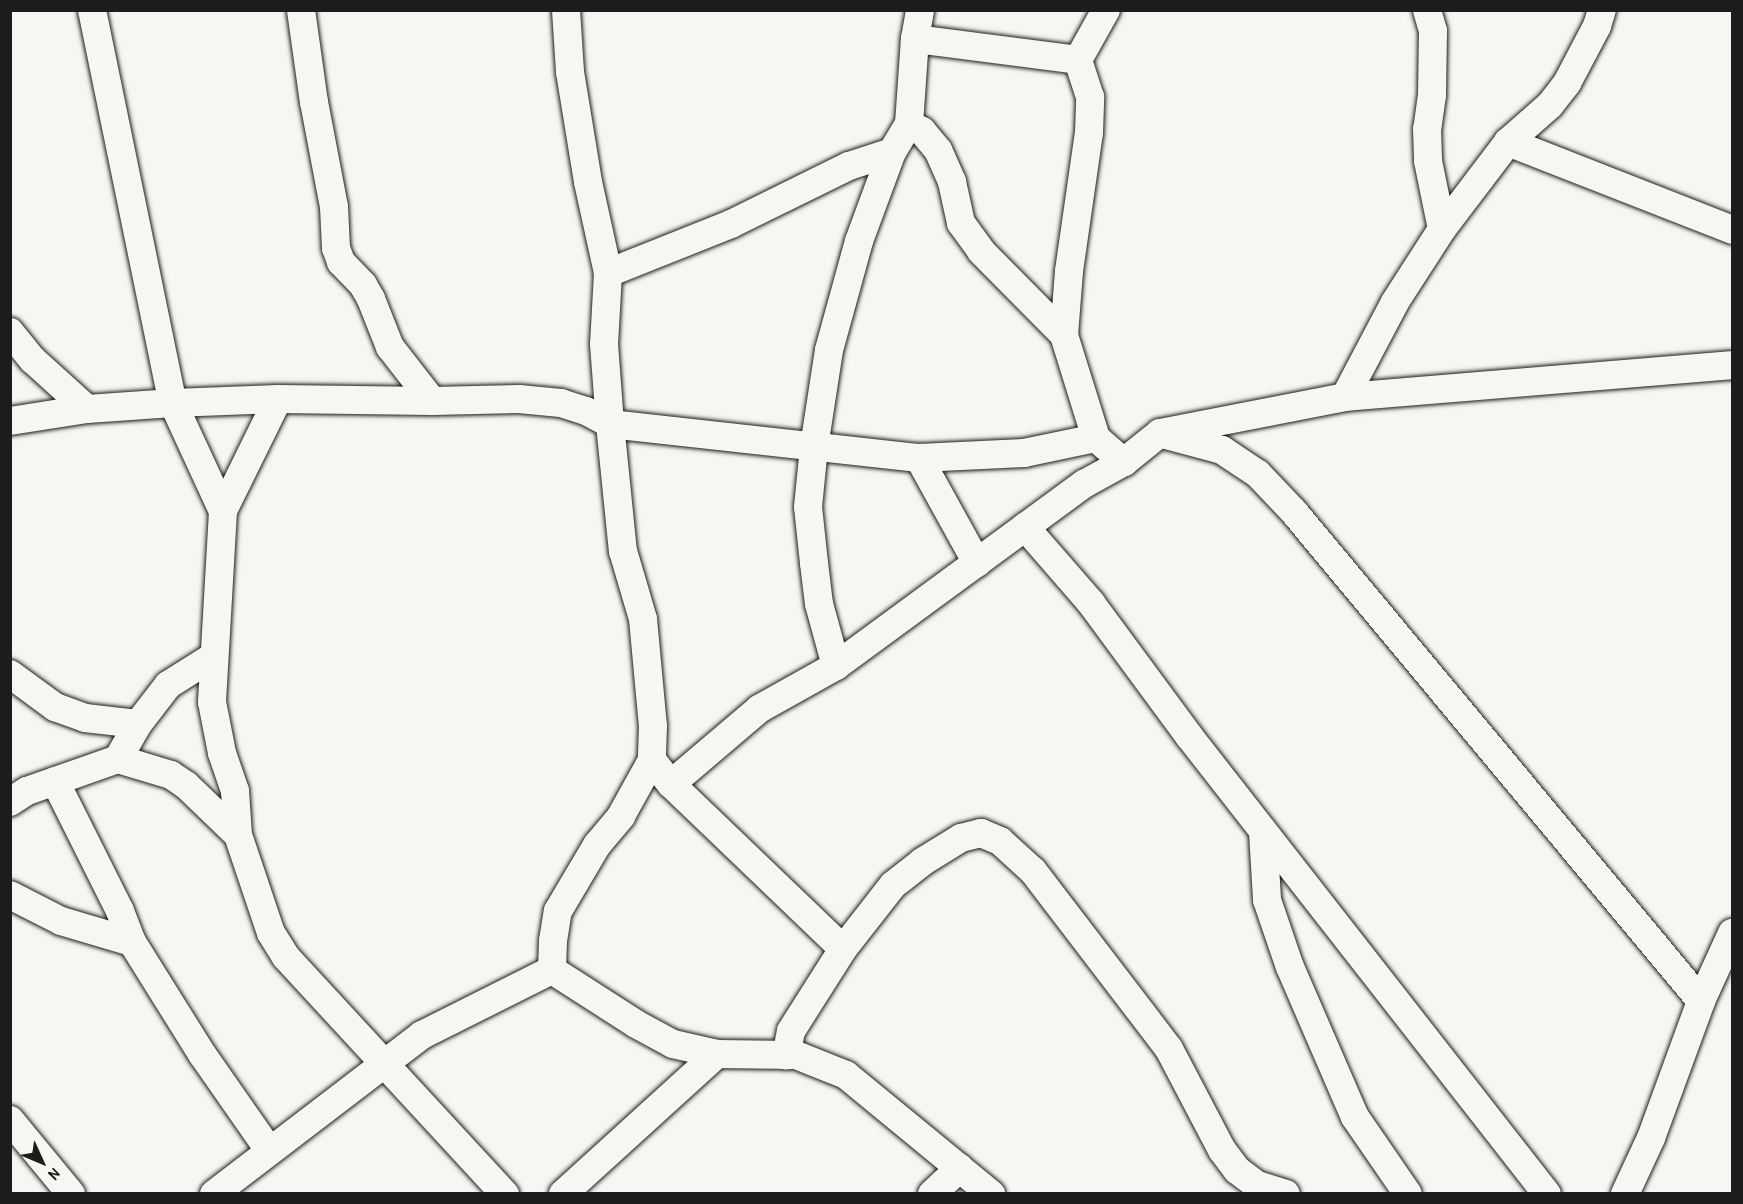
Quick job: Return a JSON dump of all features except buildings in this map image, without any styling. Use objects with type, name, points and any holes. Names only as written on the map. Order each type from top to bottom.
[{"type":"street","points":[[92,10],[173,403],[223,511]]},
{"type":"street","points":[[301,10],[314,102],[334,207],[336,248],[341,262],[363,285],[371,299],[390,347],[432,401]]},
{"type":"street","points":[[552,970],[553,941],[558,911],[597,845],[621,816],[652,760],[652,716],[643,619],[623,551],[610,424],[604,344],[608,273],[588,182],[570,72],[566,10]]},
{"type":"street","points":[[836,666],[819,604],[808,507],[814,447],[829,350],[859,242],[892,152],[909,123],[915,39],[920,10]]},
{"type":"street","points":[[1106,10],[1078,60],[1090,97],[1089,121],[1069,271],[1064,335],[1096,438],[1124,462]]},
{"type":"street","points":[[1427,10],[1433,31],[1432,95],[1427,129],[1428,161],[1434,180],[1442,229]]},
{"type":"street","points":[[1345,397],[1395,302],[1442,229],[1508,142],[1550,105],[1567,83],[1597,26],[1602,10]]},
{"type":"street","points":[[915,39],[1078,60]]},
{"type":"street","points":[[909,123],[922,131],[938,150],[952,182],[961,223],[981,251],[1064,335]]},
{"type":"street","points":[[1508,142],[1732,230]]},
{"type":"street","points":[[608,273],[731,224],[849,166],[892,152]]},
{"type":"street","points":[[10,332],[33,360],[87,409]]},
{"type":"street","points":[[671,784],[759,710],[836,666],[1084,484],[1124,462],[1160,433],[1345,397],[1732,365]]},
{"type":"street","points":[[278,399],[223,511],[212,702],[222,753],[235,791],[238,835],[271,933],[281,949],[505,1194]]},
{"type":"street","points":[[10,421],[87,409],[173,403],[278,399],[543,400],[585,411],[610,424],[919,458],[1024,453],[1096,438]]},
{"type":"street","points":[[1160,433],[1222,450],[1258,474],[1280,497],[1701,1000]]},
{"type":"street","points":[[919,458],[977,563]]},
{"type":"street","points":[[1025,527],[1091,603],[1263,832],[1547,1194]]},
{"type":"street","points":[[118,759],[138,724],[168,686],[214,657]]},
{"type":"street","points":[[10,674],[55,706],[85,718],[138,724]]},
{"type":"street","points":[[10,802],[27,791],[118,759],[171,775],[186,785],[238,835]]},
{"type":"street","points":[[652,760],[671,784],[843,949]]},
{"type":"street","points":[[55,781],[120,911],[132,942],[202,1054],[269,1150]]},
{"type":"street","points":[[1263,832],[1267,900],[1290,967],[1355,1117],[1408,1194]]},
{"type":"street","points":[[786,1056],[791,1031],[843,949],[893,885],[922,862],[961,838],[981,833],[1000,841],[1033,871],[1168,1049],[1222,1150],[1237,1170],[1257,1185],[1286,1194]]},
{"type":"street","points":[[10,895],[62,921],[132,942]]},
{"type":"street","points":[[1625,1194],[1650,1138],[1701,1000],[1732,933]]},
{"type":"street","points":[[552,970],[636,1024],[673,1044],[717,1054],[796,1055],[846,1075],[991,1194]]},
{"type":"street","points":[[214,1194],[422,1035],[552,970]]},
{"type":"street","points":[[563,1194],[717,1054]]},
{"type":"street","points":[[10,1120],[71,1194]]},
{"type":"street","points":[[932,1194],[960,1168]]}]
